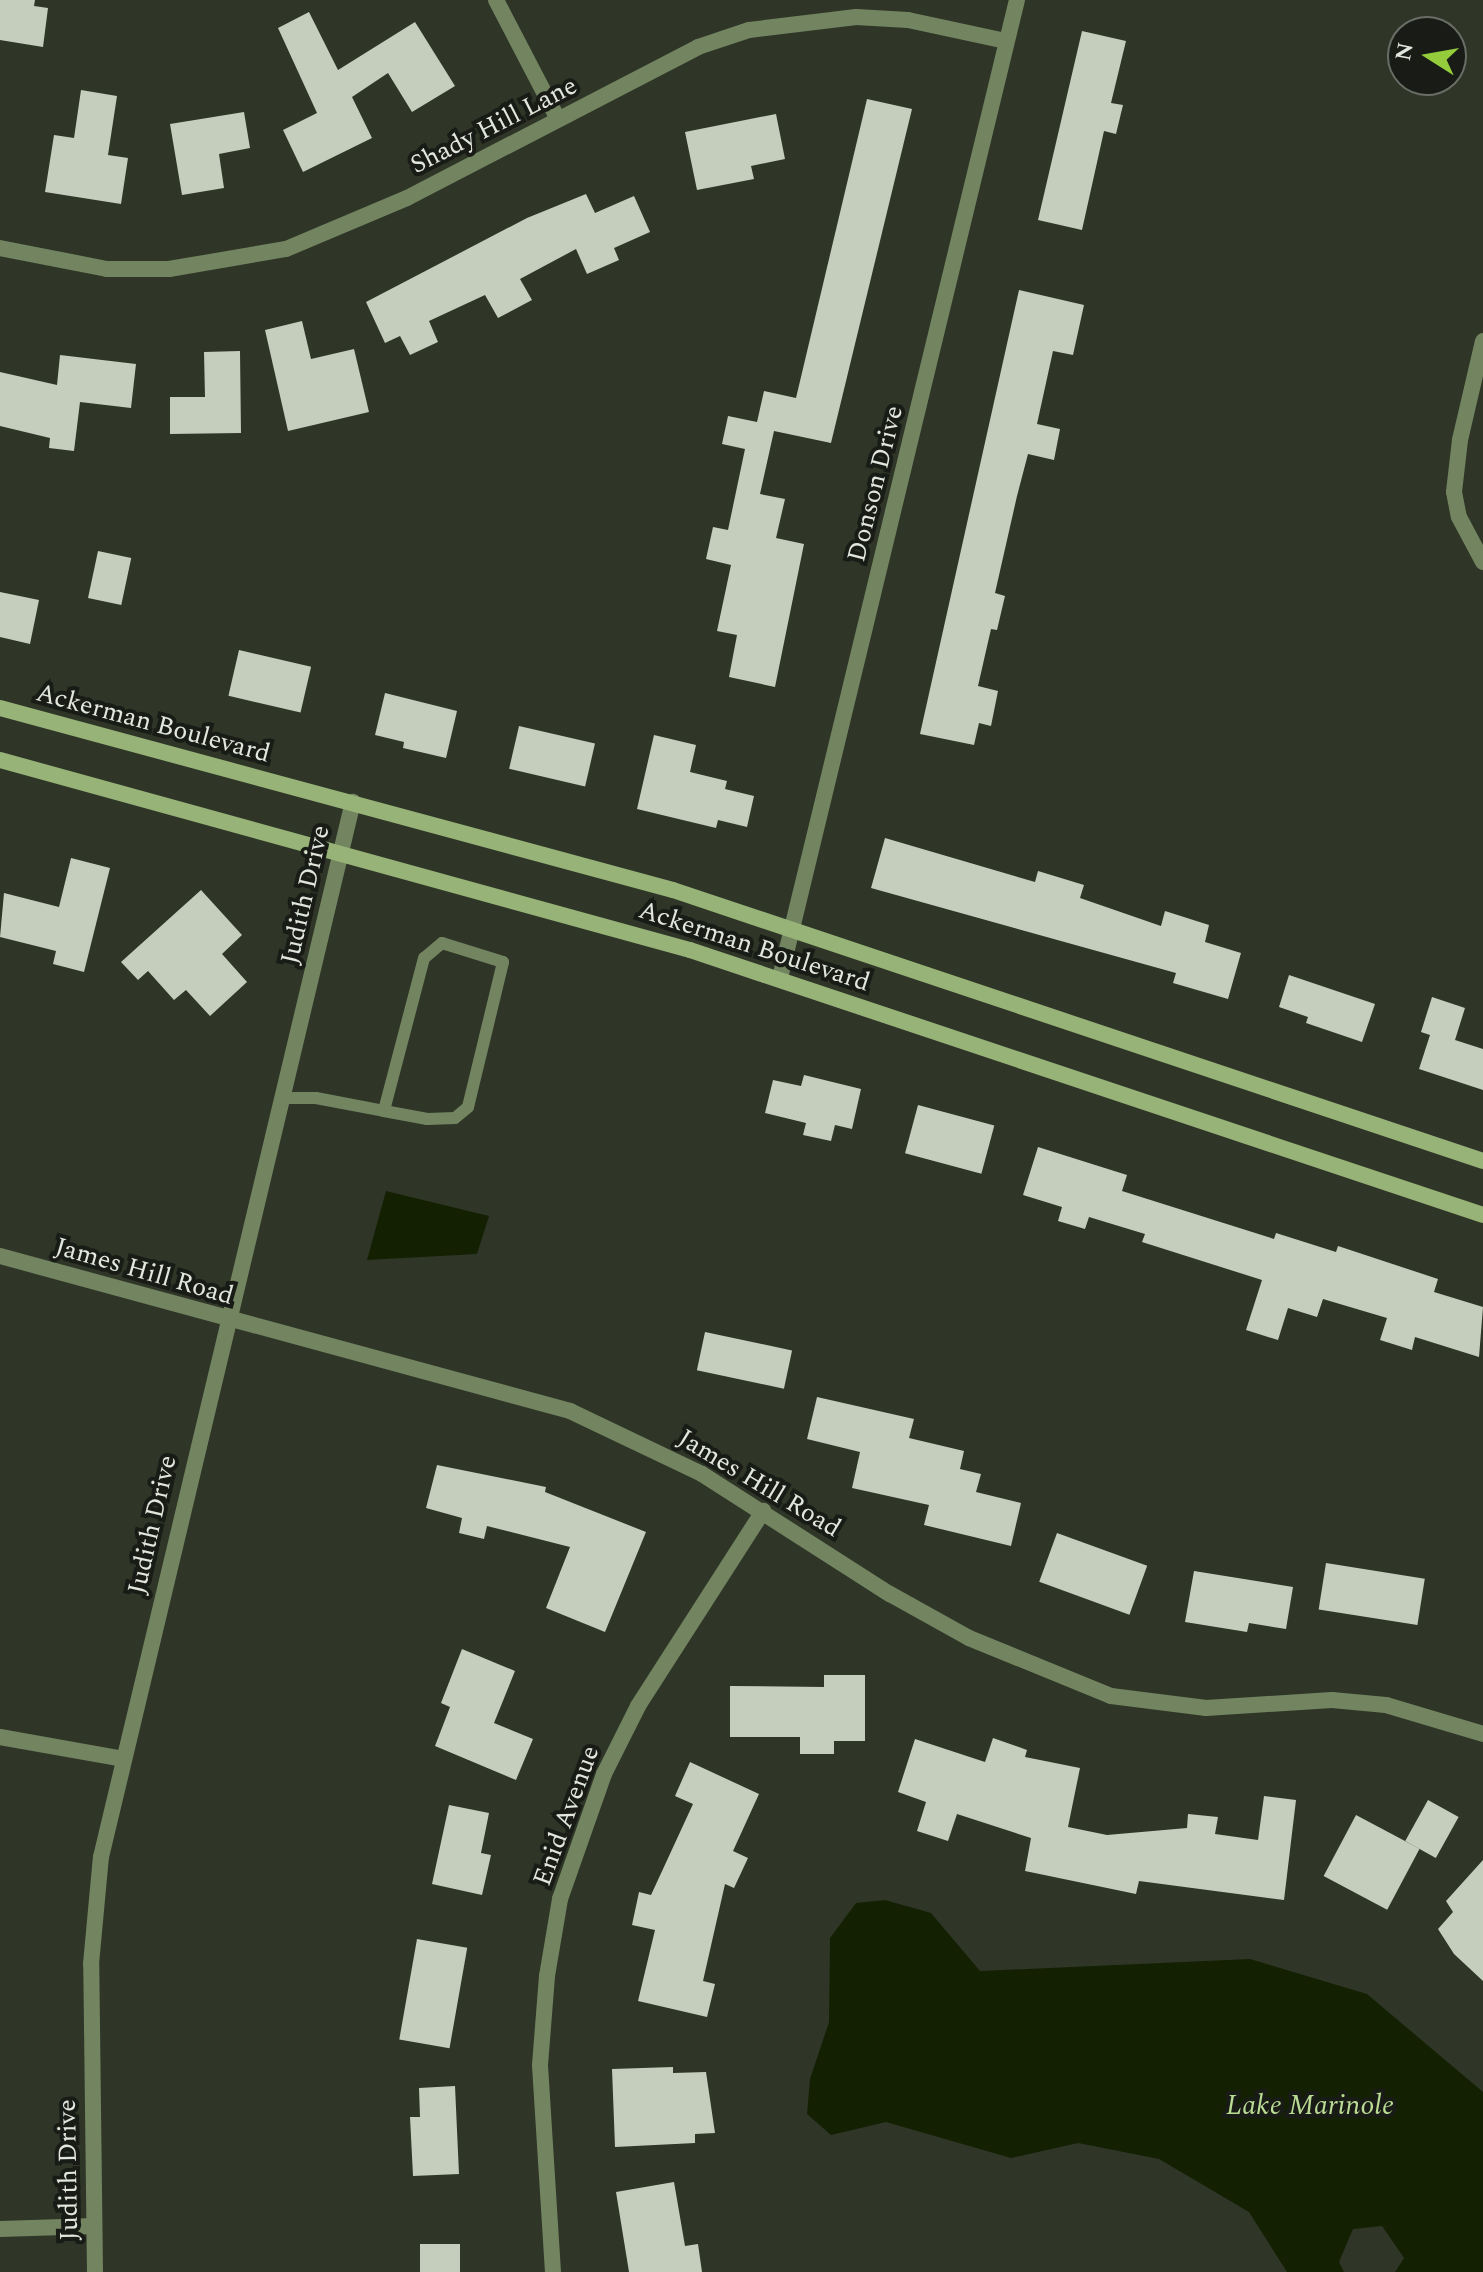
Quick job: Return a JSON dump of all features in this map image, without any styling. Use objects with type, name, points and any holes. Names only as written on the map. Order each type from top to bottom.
[{"type":"street","points":[[496,0],[558,119]]},
{"type":"street","name":"Donson Drive","points":[[780,978],[1017,0]]},
{"type":"street","name":"Shady Hill Lane","points":[[0,248],[107,269],[230,262],[286,249],[356,222],[698,47],[803,20],[908,20],[1006,41]]},
{"type":"street","points":[[1483,341],[1460,440],[1454,492],[1459,517],[1483,562]]},
{"type":"street","name":"Ackerman Boulevard","points":[[0,708],[630,877],[1483,1161]]},
{"type":"street","name":"Ackerman Boulevard","points":[[0,760],[342,850],[780,978],[1483,1215]]},
{"type":"street","name":"Judith Drive","points":[[95,2272],[91,1964],[100,1868],[227,1320],[353,802]]},
{"type":"street","name":"James Hill Road","points":[[0,1256],[570,1411],[630,1435],[763,1511],[890,1594],[969,1638],[1111,1696],[1206,1708],[1332,1700],[1386,1705],[1483,1734]]},
{"type":"street","name":"Enid Avenue","points":[[553,2272],[540,2065],[560,1899],[604,1774],[638,1706],[763,1511]]},
{"type":"street","points":[[0,1737],[123,1759]]},
{"type":"street","points":[[0,2229],[94,2226]]},
{"type":"lane","points":[[282,1098],[316,1098],[384,1111],[455,1118],[468,1107],[503,962],[442,943],[434,946],[424,958],[384,1111]]},
{"type":"water","points":[[386,1191],[489,1216],[477,1254],[367,1260]]},
{"type":"water","name":"Lake Marinole","points":[[885,1900],[931,1913],[980,1971],[1250,1959],[1367,1994],[1483,2092],[1483,2272],[1395,2272],[1404,2258],[1382,2226],[1353,2229],[1339,2262],[1344,2272],[1287,2272],[1249,2212],[1159,2159],[1078,2143],[1011,2158],[886,2122],[831,2135],[807,2114],[810,2079],[829,2022],[830,1938],[856,1903]]},
{"type":"building","points":[[0,0],[35,0],[34,6],[48,8],[43,47],[0,40]]},
{"type":"building","points":[[309,12],[338,70],[415,22],[455,86],[412,112],[388,73],[352,97],[372,138],[303,172],[283,130],[317,113],[278,28]]},
{"type":"building","points":[[1082,31],[1126,41],[1111,103],[1123,105],[1116,134],[1104,131],[1082,230],[1038,220]]},
{"type":"building","points":[[81,90],[117,96],[108,155],[128,158],[121,204],[45,192],[54,135],[74,138]]},
{"type":"building","points":[[867,99],[912,109],[831,443],[774,431],[760,494],[785,499],[776,538],[804,544],[775,687],[729,677],[737,635],[717,631],[731,565],[706,559],[713,527],[728,530],[745,449],[722,444],[728,416],[757,422],[764,391],[796,398]]},
{"type":"building","points":[[244,112],[250,148],[219,154],[224,188],[182,195],[170,124]]},
{"type":"building","points":[[776,114],[785,159],[751,166],[754,179],[697,190],[685,132]]},
{"type":"building","points":[[586,194],[595,213],[634,196],[650,232],[614,248],[619,260],[587,274],[576,249],[520,279],[532,300],[498,318],[485,295],[429,321],[438,342],[410,355],[400,336],[385,343],[366,302],[527,218]]},
{"type":"building","points":[[1019,290],[1084,305],[1073,355],[1053,351],[1037,424],[1060,429],[1054,460],[1028,454],[995,593],[1005,596],[997,630],[991,629],[978,686],[998,691],[991,726],[979,723],[974,745],[920,734]]},
{"type":"building","points":[[302,321],[311,359],[354,349],[369,412],[288,431],[265,330]]},
{"type":"building","points":[[240,351],[241,433],[170,434],[170,397],[205,397],[204,352]]},
{"type":"building","points":[[60,355],[136,364],[131,408],[80,402],[74,451],[49,448],[50,438],[0,426],[0,372],[57,385]]},
{"type":"building","points":[[98,551],[131,558],[121,605],[88,598]]},
{"type":"building","points":[[0,592],[39,600],[30,644],[0,637]]},
{"type":"building","points":[[239,650],[311,667],[301,712],[228,696]]},
{"type":"building","points":[[385,693],[457,711],[446,758],[403,748],[404,742],[375,735]]},
{"type":"building","points":[[519,726],[595,744],[585,786],[509,769]]},
{"type":"building","points":[[654,735],[696,745],[690,772],[727,781],[725,789],[754,796],[747,827],[718,820],[716,828],[637,809]]},
{"type":"building","points":[[885,838],[1035,882],[1038,871],[1084,885],[1080,898],[1161,926],[1165,911],[1209,925],[1205,942],[1241,953],[1228,999],[1173,983],[1176,973],[871,888]]},
{"type":"building","points":[[71,858],[110,868],[84,972],[53,964],[56,951],[0,937],[4,893],[59,907]]},
{"type":"building","points":[[201,890],[242,935],[222,954],[247,982],[210,1016],[186,990],[174,1000],[148,971],[138,980],[121,962]]},
{"type":"building","points":[[1289,975],[1375,1004],[1362,1042],[1306,1023],[1308,1017],[1279,1007]]},
{"type":"building","points":[[1432,997],[1465,1008],[1455,1040],[1483,1049],[1483,1090],[1419,1069],[1430,1035],[1421,1032]]},
{"type":"building","points":[[804,1075],[861,1089],[852,1129],[835,1125],[831,1141],[803,1135],[806,1123],[765,1113],[773,1080],[801,1086]]},
{"type":"building","points":[[918,1105],[994,1125],[981,1174],[905,1153]]},
{"type":"building","points":[[1038,1147],[1127,1175],[1122,1191],[1274,1239],[1276,1233],[1336,1252],[1338,1246],[1438,1279],[1434,1292],[1483,1307],[1479,1357],[1415,1337],[1412,1350],[1380,1340],[1387,1318],[1323,1299],[1317,1317],[1288,1308],[1278,1340],[1246,1330],[1262,1280],[1142,1242],[1145,1234],[1089,1217],[1085,1229],[1058,1221],[1062,1207],[1023,1195]]},
{"type":"building","points":[[705,1332],[792,1351],[784,1389],[697,1370]]},
{"type":"building","points":[[817,1397],[914,1419],[909,1438],[964,1451],[960,1469],[981,1474],[976,1492],[1021,1503],[1011,1546],[924,1525],[929,1505],[852,1488],[860,1452],[807,1439]]},
{"type":"building","points":[[437,1465],[546,1487],[545,1492],[646,1532],[605,1632],[546,1608],[570,1547],[487,1526],[484,1539],[459,1533],[462,1518],[426,1508]]},
{"type":"building","points":[[1057,1533],[1147,1566],[1129,1615],[1039,1582]]},
{"type":"building","points":[[1326,1563],[1425,1579],[1417,1625],[1319,1609]]},
{"type":"building","points":[[1194,1571],[1293,1587],[1286,1629],[1249,1623],[1247,1632],[1185,1622]]},
{"type":"building","points":[[462,1649],[515,1671],[494,1723],[533,1739],[516,1780],[435,1746],[450,1707],[441,1703]]},
{"type":"building","points":[[824,1675],[865,1675],[865,1741],[834,1741],[834,1754],[800,1754],[800,1737],[730,1737],[730,1686],[824,1687]]},
{"type":"building","points":[[993,1738],[1027,1750],[1025,1757],[1080,1768],[1068,1827],[1107,1835],[1187,1828],[1188,1814],[1218,1817],[1215,1834],[1258,1840],[1264,1796],[1296,1800],[1284,1900],[1139,1881],[1136,1894],[1025,1871],[1031,1838],[957,1814],[948,1841],[917,1831],[926,1802],[898,1792],[915,1739],[985,1762]]},
{"type":"building","points":[[690,1762],[759,1794],[733,1851],[748,1858],[734,1888],[725,1884],[703,1981],[715,1984],[707,2017],[638,2001],[655,1930],[632,1925],[639,1892],[651,1895],[693,1804],[675,1796]]},
{"type":"building","points":[[1428,1800],[1459,1817],[1436,1858],[1405,1841]]},
{"type":"building","points":[[449,1805],[489,1813],[481,1853],[491,1855],[482,1895],[432,1884]]},
{"type":"building","points":[[1356,1815],[1420,1849],[1387,1910],[1324,1876]]},
{"type":"building","points":[[1483,1860],[1483,1981],[1454,1954],[1438,1929],[1453,1912],[1446,1901]]},
{"type":"building","points":[[417,1939],[467,1948],[450,2048],[399,2039]]},
{"type":"building","points":[[673,2067],[673,2073],[706,2072],[715,2133],[695,2134],[695,2143],[615,2147],[612,2069]]},
{"type":"building","points":[[455,2086],[459,2174],[413,2176],[410,2117],[420,2117],[419,2088]]},
{"type":"building","points":[[674,2182],[685,2246],[698,2244],[702,2272],[629,2272],[616,2192]]},
{"type":"building","points":[[420,2244],[460,2244],[460,2272],[420,2272]]}]
